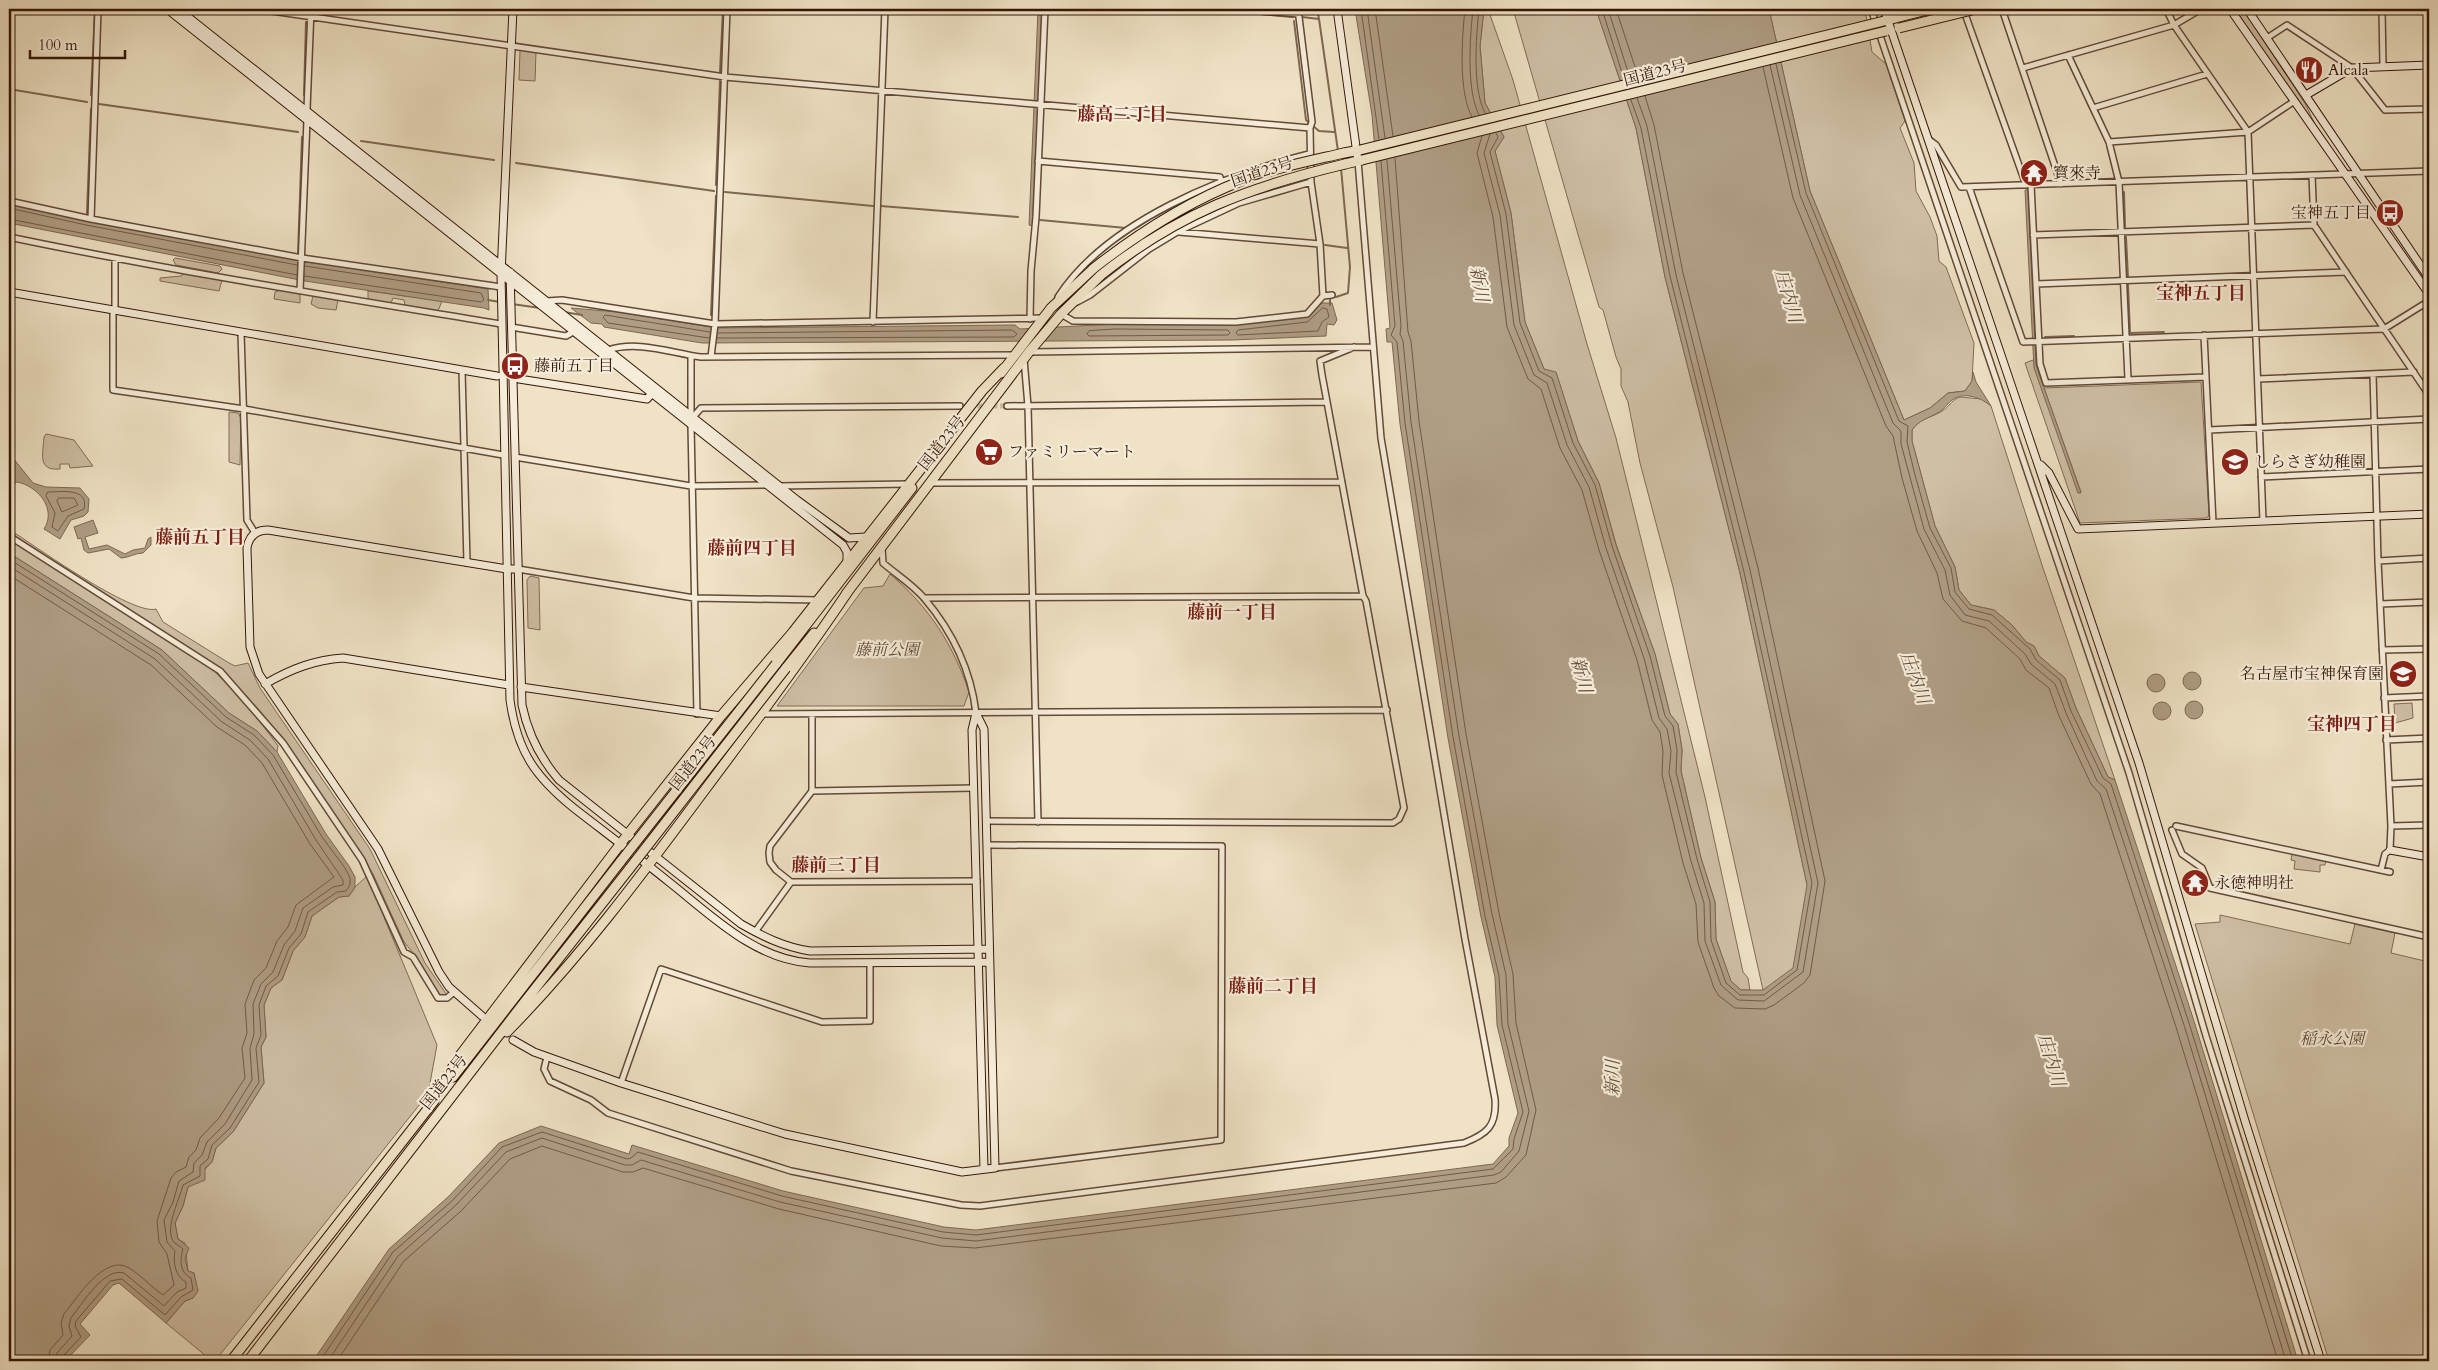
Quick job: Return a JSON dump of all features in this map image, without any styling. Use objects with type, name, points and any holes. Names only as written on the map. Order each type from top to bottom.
[{"type":"highway","name":"国道23号","points":[[232,1361],[776,664],[1043,318],[1052,308],[1152,226],[1216,192],[1269,172],[1931,9]]},
{"type":"highway","name":"国道23号","points":[[248,1361],[481,1058],[849,590],[1027,355],[1097,272],[1158,233],[1206,208],[1284,179],[1976,9]]},
{"type":"highway","points":[[431,1104],[458,1058],[620,844],[721,716],[818,600],[982,391],[1004,368]]},
{"type":"highway","points":[[481,1058],[541,996],[656,856],[803,660],[849,590]]},
{"type":"street","points":[[91,219],[98,9]]},
{"type":"street","points":[[166,9],[501,274],[510,284],[531,298],[573,332],[654,391],[692,415],[849,538],[866,537]]},
{"type":"street","points":[[178,9],[608,350],[691,425],[843,545],[847,552],[847,561]]},
{"type":"street","points":[[258,9],[725,77],[1311,125]]},
{"type":"street","points":[[307,110],[311,9]]},
{"type":"street","points":[[512,9],[501,265],[501,314],[509,685],[512,714],[520,741],[542,780],[550,789],[734,933],[777,956],[793,961],[870,963],[989,962]]},
{"type":"street","points":[[711,358],[715,325],[727,9]]},
{"type":"street","points":[[873,322],[885,9]]},
{"type":"street","points":[[1030,319],[1030,271],[1036,217],[1038,104],[1045,9]]},
{"type":"street","points":[[1235,9],[1298,11],[1311,125],[1309,154],[1320,244],[1323,296]]},
{"type":"street","points":[[547,1057],[544,1069],[550,1081],[591,1100],[608,1113],[792,1171],[961,1206],[980,1206],[1464,1143],[1479,1137],[1490,1127],[1496,1112],[1495,1100],[1465,940],[1381,438],[1372,347],[1360,161],[1337,9]]},
{"type":"street","points":[[1871,9],[2129,772],[2206,1036],[2308,1361]]},
{"type":"street","points":[[1884,9],[1890,19],[1927,138],[2139,763],[2245,1121],[2321,1361]]},
{"type":"street","points":[[1964,9],[2028,185],[2036,284],[2035,342],[2046,383],[2206,377]]},
{"type":"street","points":[[2010,9],[2003,10],[2061,184]]},
{"type":"street","points":[[2166,9],[2174,25],[2248,132],[2264,520]]},
{"type":"street","points":[[2023,68],[2174,25],[2201,9]]},
{"type":"street","points":[[2230,9],[2293,102],[2346,174],[2429,294]]},
{"type":"street","points":[[2247,9],[2429,278]]},
{"type":"street","points":[[2382,9],[2383,66]]},
{"type":"street","points":[[2267,38],[2287,25],[2352,68],[2385,110],[2429,109]]},
{"type":"street","points":[[2068,55],[2109,142],[2119,182],[2128,379]]},
{"type":"street","points":[[2306,95],[2352,68],[2429,65]]},
{"type":"street","points":[[2093,108],[2207,74]]},
{"type":"street","points":[[2109,142],[2248,132],[2293,102]]},
{"type":"street","points":[[300,291],[307,120]]},
{"type":"street","points":[[1927,138],[1936,145],[1961,187],[2429,171]]},
{"type":"street","points":[[1052,308],[1067,284],[1116,239],[1169,205],[1221,181],[1309,154]]},
{"type":"street","points":[[1038,161],[1220,177],[1221,181]]},
{"type":"street","points":[[2312,175],[2314,225],[2429,396]]},
{"type":"street","points":[[1068,306],[1090,295],[1177,232],[1238,203],[1311,182]]},
{"type":"street","points":[[1969,187],[2021,340],[2035,342],[2384,329],[2429,301]]},
{"type":"street","points":[[9,200],[91,219],[302,258],[501,287]]},
{"type":"street","points":[[2033,236],[2314,225]]},
{"type":"street","points":[[1177,232],[1320,244]]},
{"type":"street","points":[[9,237],[115,259],[502,324]]},
{"type":"street","points":[[115,259],[113,390],[244,409],[503,455]]},
{"type":"street","points":[[510,272],[521,687],[525,718],[544,763],[559,780],[741,924],[791,948],[810,951],[989,949]]},
{"type":"street","points":[[2036,284],[2346,272]]},
{"type":"street","points":[[9,292],[497,376]]},
{"type":"street","points":[[1058,317],[1073,321],[1236,322],[1307,314],[1323,296],[1332,295]]},
{"type":"street","points":[[547,301],[562,300],[715,325],[1043,318]]},
{"type":"street","points":[[511,327],[566,336],[573,332]]},
{"type":"street","points":[[241,333],[247,520],[255,533]]},
{"type":"street","points":[[2204,335],[2213,523]]},
{"type":"street","points":[[608,350],[617,347],[651,348],[711,358],[1015,353]]},
{"type":"street","points":[[988,821],[1393,822],[1399,819],[1404,808],[1387,710],[1326,402],[1320,361],[1354,347]]},
{"type":"street","points":[[1038,822],[1027,355],[1372,347]]},
{"type":"street","points":[[691,356],[691,486],[697,714]]},
{"type":"street","points":[[462,370],[467,562]]},
{"type":"street","points":[[2258,379],[2414,372]]},
{"type":"street","points":[[2374,374],[2378,561],[2391,826],[2390,850]]},
{"type":"street","points":[[519,379],[647,399],[654,391]]},
{"type":"street","points":[[1006,406],[1326,402]]},
{"type":"street","points":[[692,415],[701,408],[960,406]]},
{"type":"street","points":[[2209,430],[2429,419]]},
{"type":"street","points":[[515,457],[691,486],[908,484]]},
{"type":"street","points":[[2038,463],[2049,473],[2078,529],[2429,514]]},
{"type":"street","points":[[2261,477],[2429,469]]},
{"type":"street","points":[[930,483],[1342,482]]},
{"type":"street","points":[[482,1016],[454,992],[430,957],[378,849],[265,684],[253,658],[249,636],[247,548],[251,536],[268,530],[694,598],[818,600]]},
{"type":"street","points":[[9,536],[220,671],[283,743],[362,860],[404,952],[413,957],[438,998],[448,998],[454,992]]},
{"type":"street","points":[[883,545],[883,563],[924,598],[960,656],[969,678],[976,713],[984,729],[988,821],[989,962],[995,1168]]},
{"type":"street","points":[[2378,561],[2429,558]]},
{"type":"street","points":[[924,598],[1363,596]]},
{"type":"street","points":[[2380,604],[2429,602]]},
{"type":"street","points":[[2382,650],[2429,649]]},
{"type":"street","points":[[265,684],[298,667],[324,659],[343,658],[509,685]]},
{"type":"street","points":[[521,687],[721,716]]},
{"type":"street","points":[[2384,698],[2429,696]]},
{"type":"street","points":[[761,714],[1387,710]]},
{"type":"street","points":[[976,713],[972,730],[984,1170]]},
{"type":"street","points":[[812,715],[812,790],[770,846],[770,862],[791,882],[977,881]]},
{"type":"street","points":[[2386,740],[2429,738]]},
{"type":"street","points":[[2389,784],[2429,782]]},
{"type":"street","points":[[812,790],[974,788]]},
{"type":"street","points":[[2391,826],[2429,825]]},
{"type":"street","points":[[2390,872],[2174,828],[2182,854],[2202,868],[2210,888],[2429,937]]},
{"type":"street","points":[[514,1040],[547,1057],[621,1083],[794,1136],[962,1172],[1221,1140],[1222,846],[988,845]]},
{"type":"street","points":[[2381,870],[2385,854],[2390,850],[2429,857]]},
{"type":"street","points":[[755,932],[791,882]]},
{"type":"street","points":[[621,1083],[661,969],[822,1022],[870,1021],[870,963]]},
{"type":"green space","points":[[1484,9],[1488,9],[1513,80],[1587,344],[1616,438],[1705,797],[1743,972],[1748,978],[1750,990],[1741,990],[1731,982],[1716,939],[1715,902],[1701,858],[1681,771],[1682,750],[1678,724],[1670,714],[1655,654],[1616,544],[1599,483],[1578,441],[1556,373],[1544,369],[1525,322],[1511,213],[1495,151],[1504,137],[1485,103],[1480,46]]},
{"type":"green space","points":[[1513,9],[1596,9],[1636,128],[1665,277],[1740,573],[1824,963],[1763,990],[1673,587],[1640,463],[1628,402],[1621,386],[1621,369],[1603,310],[1599,307]]},
{"type":"green space","points":[[1769,9],[1865,9],[1872,52],[1886,64],[1905,121],[1900,128],[1914,163],[1916,191],[1930,217],[1937,236],[1939,261],[1946,267],[1974,343],[1972,381],[1965,391],[1948,393],[1930,408],[1904,420],[1810,191]]},
{"type":"green space","points":[[2235,9],[2243,9],[2306,105],[2317,129]]},
{"type":"green space","points":[[520,50],[536,52],[535,81],[519,80]]},
{"type":"green space","points":[[175,258],[220,266],[222,269],[218,273],[176,265],[173,260]]},
{"type":"green space","points":[[185,273],[222,280],[219,291],[160,281],[160,278],[181,276]]},
{"type":"green space","points":[[281,290],[300,294],[300,303],[274,299],[275,292]]},
{"type":"green space","points":[[368,291],[442,301],[438,311],[405,305],[404,300],[393,298],[391,303],[368,300]]},
{"type":"green space","points":[[313,296],[335,298],[338,300],[336,310],[318,308],[311,304]]},
{"type":"green space","points":[[2033,360],[2079,493],[2081,492],[2044,388],[2201,382],[2209,515],[2207,518],[2080,523],[2025,363]]},
{"type":"green space","points":[[1960,397],[1982,399],[1991,406],[2043,568],[2115,780],[2108,777],[2076,708],[2065,678],[2039,656],[2034,646],[2026,642],[2012,625],[1994,610],[1971,605],[1959,590],[1955,567],[1935,526],[1912,441],[1912,430],[1919,422],[1941,412]]},
{"type":"green space","points":[[229,412],[238,413],[241,418],[240,465],[229,462]]},
{"type":"green space","points":[[46,434],[74,440],[93,466],[70,468],[69,464],[60,464],[60,469],[48,467],[43,460],[44,437]]},
{"type":"green space","points":[[9,529],[106,591],[127,602],[144,608],[156,609],[163,622],[229,663],[235,666],[248,663],[260,688],[370,849],[425,963],[447,995],[441,995],[437,992],[414,954],[404,942],[373,874],[288,746],[261,712],[221,668],[9,532]]},
{"type":"green space","points":[[9,539],[204,662],[234,691],[252,712],[278,746],[277,752],[257,731],[229,713],[162,650],[9,553]]},
{"type":"green space","name":"藤前公園","points":[[890,574],[928,613],[947,642],[969,692],[964,706],[777,706],[864,588],[883,586]]},
{"type":"green space","points":[[530,576],[539,578],[540,630],[528,628],[527,580]]},
{"type":"green space","points":[[2412,703],[2413,718],[2395,723],[2394,704]]},
{"type":"green space","points":[[2292,853],[2326,860],[2325,865],[2320,865],[2320,872],[2294,869],[2295,861],[2291,860]]},
{"type":"green space","points":[[367,876],[437,1045],[428,1094],[215,1361],[212,1361],[166,1323],[185,1301],[193,1298],[194,1273],[188,1271],[185,1243],[178,1239],[175,1223],[183,1206],[188,1187],[212,1162],[216,1148],[233,1132],[264,1083],[261,1047],[266,1037],[264,1005],[271,988],[282,980],[293,951],[305,937],[312,916],[339,897],[349,896],[355,887]]},
{"type":"green space","name":"稲永公園","points":[[2220,915],[2350,944],[2355,924],[2395,933],[2391,953],[2429,962],[2429,1361],[2329,1361],[2195,924],[2220,922]]},
{"type":"water","points":[[1038,9],[1042,9],[1033,226],[1029,225]]},
{"type":"water","points":[[1355,9],[1484,9],[1480,46],[1485,103],[1504,137],[1495,151],[1511,213],[1525,322],[1544,369],[1556,372],[1578,441],[1599,483],[1616,545],[1655,654],[1670,714],[1678,724],[1682,750],[1681,771],[1701,858],[1715,902],[1716,939],[1731,981],[1741,990],[1763,990],[1793,968],[1807,885],[1740,573],[1665,277],[1636,128],[1596,9],[1769,9],[1810,191],[1904,420],[1930,408],[1948,393],[1965,391],[1972,381],[1973,372],[1976,382],[1991,406],[1983,400],[1973,397],[1957,397],[1939,412],[1920,422],[1912,430],[1912,441],[1935,526],[1955,567],[1959,590],[1971,605],[1994,610],[2012,625],[2026,642],[2034,646],[2039,656],[2065,678],[2076,708],[2108,777],[2115,780],[2194,1021],[2298,1361],[313,1361],[389,1249],[448,1197],[499,1143],[541,1126],[629,1154],[632,1145],[783,1191],[944,1227],[976,1230],[1493,1164],[1509,1146],[1509,1138],[1518,1113],[1497,1025],[1495,977],[1481,917],[1448,738],[1400,424],[1392,342],[1387,342],[1386,329],[1390,328],[1372,115]]},
{"type":"water","points":[[2025,190],[2028,190],[2036,365],[2081,493],[2078,493],[2034,368]]},
{"type":"water","points":[[9,203],[87,220],[303,261],[488,289],[489,310],[305,281],[9,223]]},
{"type":"water","points":[[1321,303],[1332,303],[1337,320],[1334,325],[1327,324],[1326,336],[1233,340],[702,343],[604,327],[602,324],[591,323],[571,308],[618,312],[717,328],[1015,325],[1020,329],[1115,324],[1234,325],[1306,317]]},
{"type":"water","points":[[9,453],[33,483],[46,487],[80,488],[89,499],[88,512],[84,516],[71,520],[60,539],[44,529],[48,514],[47,506],[38,493],[25,484],[17,482],[11,485],[9,489]]},
{"type":"water","points":[[93,520],[98,533],[85,537],[89,549],[107,545],[125,554],[133,550],[145,548],[148,539],[151,537],[151,545],[143,553],[124,558],[121,558],[109,549],[88,553],[84,550],[81,538],[78,539],[74,527]]},
{"type":"water","points":[[9,553],[162,650],[229,713],[257,731],[277,752],[326,834],[355,877],[355,887],[349,896],[339,897],[312,916],[305,937],[293,951],[282,980],[271,988],[264,1005],[266,1037],[261,1047],[264,1083],[233,1132],[216,1148],[212,1162],[205,1168],[205,1180],[188,1187],[183,1206],[175,1223],[178,1239],[189,1248],[185,1258],[188,1271],[194,1273],[198,1291],[193,1298],[185,1301],[166,1323],[119,1283],[113,1285],[80,1324],[90,1335],[65,1361],[9,1361]]},
{"type":"water","points":[[2192,672],[2198,675],[2201,681],[2198,687],[2192,690],[2186,687],[2183,681],[2186,675]]},
{"type":"water","points":[[2156,674],[2162,677],[2165,683],[2162,689],[2156,692],[2150,689],[2147,683],[2150,677]]},
{"type":"water","points":[[2194,701],[2200,704],[2203,710],[2200,716],[2194,719],[2188,716],[2185,710],[2188,704]]},
{"type":"water","points":[[2162,702],[2168,705],[2171,711],[2168,717],[2162,720],[2156,717],[2153,711],[2156,705]]},
{"type":"waterway","points":[[91,95],[95,9]]},
{"type":"waterway","points":[[720,72],[723,9]]},
{"type":"waterway","points":[[1205,9],[1293,17]]},
{"type":"waterway","points":[[1317,9],[1319,19]]},
{"type":"waterway","points":[[1302,17],[1319,19],[1338,151]]},
{"type":"waterway","points":[[1294,21],[1306,120],[1319,131],[1334,132]]},
{"type":"waterway","points":[[304,95],[306,22]]},
{"type":"waterway","points":[[716,185],[720,81]]},
{"type":"waterway","points":[[9,89],[87,102]]},
{"type":"waterway","points":[[99,104],[298,132]]},
{"type":"waterway","points":[[87,213],[91,109]]},
{"type":"waterway","points":[[298,254],[302,137]]},
{"type":"waterway","points":[[361,141],[494,160]]},
{"type":"waterway","points":[[516,163],[714,191]]},
{"type":"waterway","points":[[1336,297],[1348,293],[1350,267],[1341,168]]},
{"type":"waterway","points":[[725,192],[873,206]]},
{"type":"waterway","points":[[2124,192],[2125,227]]},
{"type":"waterway","points":[[711,315],[716,196]]},
{"type":"waterway","points":[[881,206],[1018,217]]},
{"type":"waterway","points":[[1040,220],[1126,228]]},
{"type":"waterway","points":[[2126,237],[2128,278]]},
{"type":"waterway","points":[[1325,245],[1347,248]]},
{"type":"waterway","points":[[2128,285],[2130,333],[2164,332]]},
{"type":"waterway","points":[[1330,298],[1330,305]]},
{"type":"waterway","points":[[488,300],[500,302]]},
{"type":"waterway","points":[[512,304],[540,308]]},
{"type":"waterway","points":[[564,312],[582,315]]},
{"type":"waterway","points":[[2045,337],[2074,336]]},
{"type":"tunnel","points":[[970,406],[1007,406]]},
{"type":"place","name":"Alcala","points":[[2309,70]]},
{"type":"place","name":"寳來寺","points":[[2034,173]]},
{"type":"place","name":"宝神五丁目","points":[[2390,213]]},
{"type":"place","name":"藤前五丁目","points":[[515,366]]},
{"type":"place","name":"ファミリーマート","points":[[989,452]]},
{"type":"place","name":"しらさぎ幼稚園","points":[[2235,462]]},
{"type":"place","name":"名古屋市宝神保育園","points":[[2403,674]]},
{"type":"place","name":"永徳神明社","points":[[2195,883]]},
{"type":"district","name":"藤高二丁目","points":[[1122,114]]},
{"type":"district","name":"宝神五丁目","points":[[2201,293]]},
{"type":"district","name":"藤前五丁目","points":[[200,537]]},
{"type":"district","name":"藤前四丁目","points":[[752,548]]},
{"type":"district","name":"藤前一丁目","points":[[1232,612]]},
{"type":"district","name":"宝神四丁目","points":[[2352,724]]},
{"type":"district","name":"藤前三丁目","points":[[836,865]]},
{"type":"district","name":"藤前二丁目","points":[[1273,986]]},
{"type":"water label","name":"新川","points":[[1479,284]]},
{"type":"water label","name":"庄内川","points":[[1788,296]]},
{"type":"water label","name":"新川","points":[[1581,675]]},
{"type":"water label","name":"庄内川","points":[[1915,678]]},
{"type":"water label","name":"庄内川","points":[[2051,1060]]},
{"type":"water label","name":"新川","points":[[1613,1078]]}]
